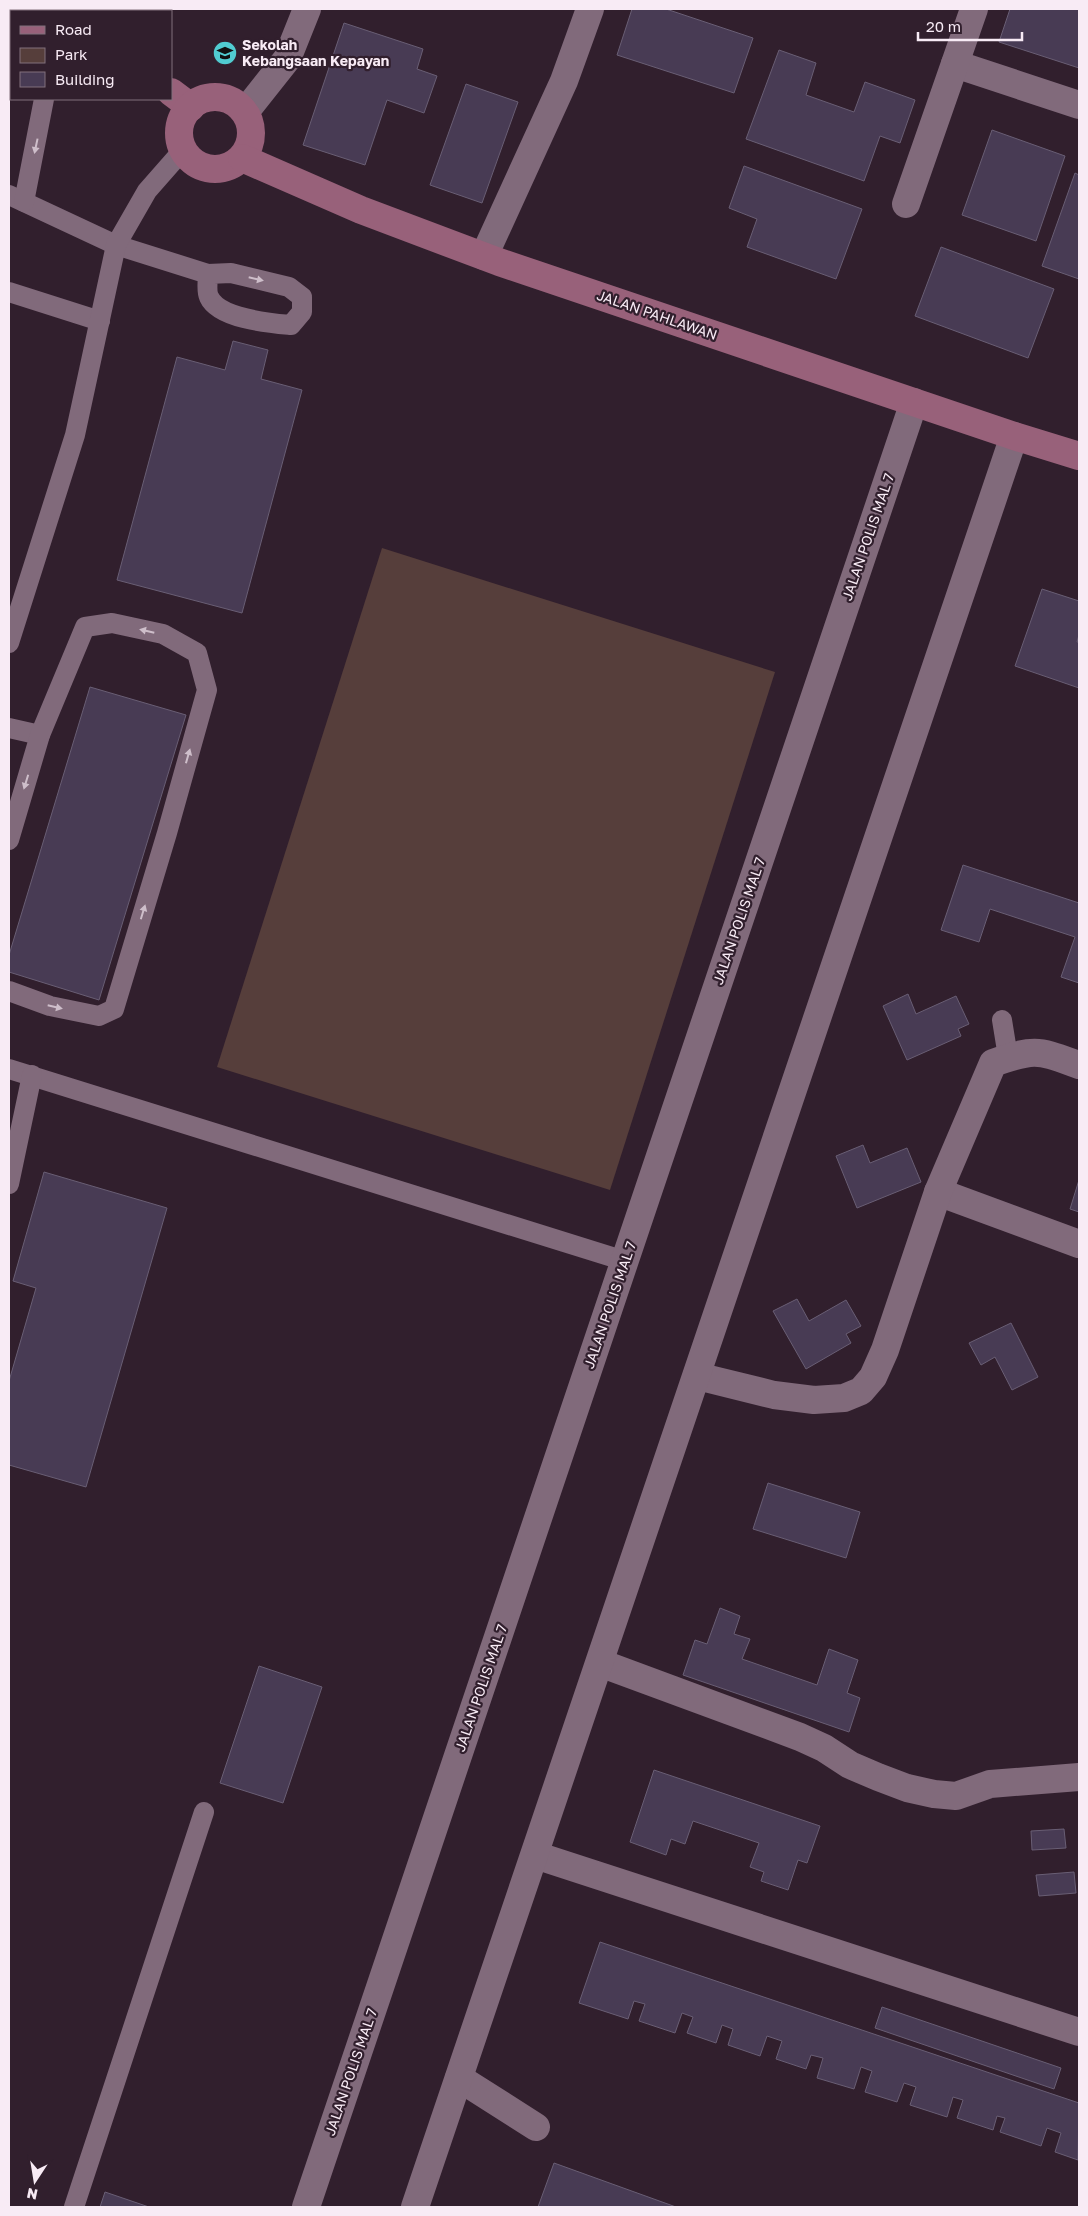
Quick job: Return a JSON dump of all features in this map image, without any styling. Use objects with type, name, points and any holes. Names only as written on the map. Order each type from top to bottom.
[{"type":"street","points":[[245,112],[287,59],[307,9]]},
{"type":"street","points":[[484,256],[564,81],[590,9]]},
{"type":"street","points":[[906,204],[974,9]]},
{"type":"street","points":[[955,64],[1079,105]]},
{"type":"street","points":[[225,98],[245,112],[250,123],[252,135],[249,148],[242,158],[227,167],[210,169],[199,165],[190,158],[183,150],[180,127],[183,117],[181,99],[225,98]]},
{"type":"street","name":"JALAN PAHLAWAN","points":[[242,158],[361,210],[484,256],[1014,436],[1079,456]]},
{"type":"street","name":"JALAN POLIS MAL 7","points":[[314,2205],[624,1262],[914,402]]},
{"type":"street","points":[[415,2207],[1014,436]]},
{"type":"street","points":[[697,1376],[774,1395],[814,1400],[844,1398],[861,1391],[873,1377],[885,1350],[938,1192],[993,1063],[1024,1051],[1043,1052],[1079,1065]]},
{"type":"street","points":[[938,1192],[1079,1244]]},
{"type":"street","points":[[600,1663],[800,1737],[824,1748],[850,1765],[906,1788],[956,1796],[990,1784],[1079,1777]]},
{"type":"street","points":[[535,1855],[1079,2032]]},
{"type":"street","points":[[459,2078],[536,2127]]},
{"type":"lane","points":[[44,100],[16,199],[116,245],[208,274]]},
{"type":"lane","points":[[9,643],[75,434],[116,245],[147,191],[183,150]]},
{"type":"lane","points":[[9,292],[100,321]]},
{"type":"lane","points":[[9,840],[40,735],[85,627],[112,623],[155,632],[163,634],[198,653],[207,690],[114,1010],[99,1016],[50,1006],[9,992]]},
{"type":"lane","points":[[9,728],[40,735]]},
{"type":"lane","points":[[1002,1020],[1008,1057]]},
{"type":"lane","points":[[9,1070],[32,1075],[624,1262]]},
{"type":"lane","points":[[9,1184],[32,1075]]},
{"type":"lane","points":[[74,2207],[204,1812]]},
{"type":"green space","points":[[382,548],[775,672],[610,1190],[217,1067]]},
{"type":"building","points":[[632,9],[666,9],[753,38],[734,93],[617,55]]},
{"type":"building","points":[[1010,9],[1079,9],[1079,68],[999,42]]},
{"type":"building","points":[[344,23],[423,49],[417,69],[437,76],[424,113],[387,100],[365,165],[303,145]]},
{"type":"building","points":[[779,50],[816,63],[806,95],[854,112],[865,82],[915,100],[900,143],[880,136],[864,181],[746,139]]},
{"type":"building","points":[[466,84],[518,102],[482,203],[430,185]]},
{"type":"building","points":[[992,130],[1065,156],[1036,241],[962,215]]},
{"type":"building","points":[[744,166],[862,209],[836,279],[747,247],[757,219],[729,208]]},
{"type":"building","points":[[1075,173],[1079,175],[1079,279],[1042,266]]},
{"type":"building","points":[[941,247],[1054,289],[1028,358],[915,316]]},
{"type":"building","points":[[233,341],[268,350],[261,379],[302,390],[242,613],[117,580],[177,357],[225,370]]},
{"type":"building","points":[[1042,589],[1079,601],[1079,635],[1077,642],[1079,642],[1079,688],[1015,666]]},
{"type":"building","points":[[90,687],[186,715],[99,1000],[9,972],[9,955]]},
{"type":"building","points":[[963,865],[1079,903],[1079,983],[1061,977],[1075,937],[990,909],[979,942],[941,930]]},
{"type":"building","points":[[908,994],[916,1014],[956,996],[969,1024],[958,1029],[961,1036],[907,1060],[883,1006]]},
{"type":"building","points":[[863,1145],[870,1163],[907,1148],[921,1182],[857,1208],[836,1156]]},
{"type":"building","points":[[44,1172],[167,1208],[86,1487],[9,1465],[9,1381],[36,1288],[13,1281]]},
{"type":"building","points":[[1079,1180],[1079,1212],[1070,1209]]},
{"type":"building","points":[[797,1299],[809,1321],[846,1300],[861,1326],[846,1334],[851,1343],[806,1369],[773,1311]]},
{"type":"building","points":[[1011,1323],[1038,1377],[1012,1390],[995,1357],[981,1365],[969,1343]]},
{"type":"building","points":[[768,1483],[860,1512],[846,1558],[753,1529]]},
{"type":"building","points":[[720,1608],[740,1616],[734,1634],[750,1639],[742,1659],[817,1685],[829,1649],[858,1660],[847,1693],[860,1698],[849,1732],[683,1675],[695,1640],[707,1644]]},
{"type":"building","points":[[259,1666],[322,1687],[283,1803],[220,1783]]},
{"type":"building","points":[[654,1770],[820,1826],[807,1863],[798,1860],[788,1890],[761,1881],[764,1872],[750,1867],[759,1843],[693,1821],[685,1844],[671,1839],[666,1855],[630,1842]]},
{"type":"building","points":[[1064,1829],[1066,1848],[1032,1850],[1031,1831]]},
{"type":"building","points":[[1074,1872],[1076,1893],[1039,1896],[1036,1875]]},
{"type":"building","points":[[600,1942],[1079,2103],[1078,2160],[1055,2152],[1061,2133],[1047,2128],[1041,2146],[1000,2132],[1005,2118],[997,2116],[993,2130],[957,2118],[963,2100],[953,2097],[947,2117],[910,2105],[916,2087],[904,2083],[897,2102],[865,2092],[872,2071],[861,2067],[854,2089],[817,2078],[823,2058],[811,2055],[806,2069],[776,2059],[782,2041],[767,2036],[760,2056],[728,2045],[733,2029],[722,2025],[716,2043],[687,2033],[693,2017],[682,2013],[675,2033],[639,2021],[645,2004],[634,2001],[628,2019],[579,2003]]},
{"type":"building","points":[[882,2007],[1061,2068],[1054,2089],[875,2028]]},
{"type":"building","points":[[554,2163],[676,2207],[538,2207]]},
{"type":"building","points":[[105,2192],[149,2207],[100,2207]]},
{"type":"place","name":"Sekolah Kebangsaan Kepayan","points":[[225,53]]}]
